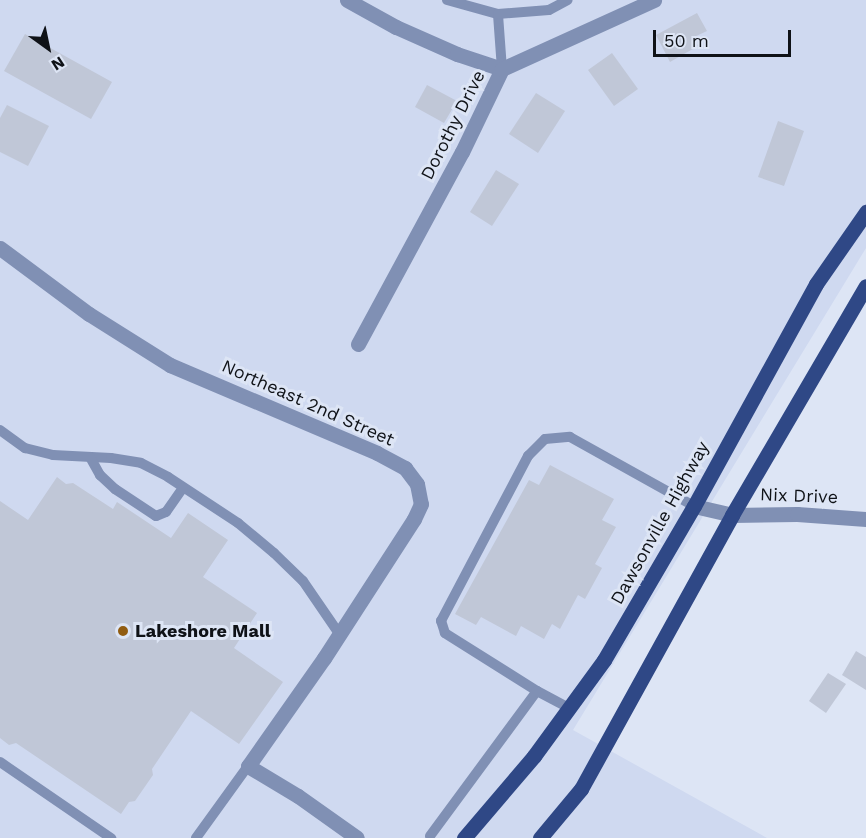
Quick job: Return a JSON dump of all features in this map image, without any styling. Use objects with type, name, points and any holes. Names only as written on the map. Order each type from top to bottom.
[{"type":"main road","name":"Dawsonville Highway","points":[[464,838],[534,756],[604,660],[694,506],[816,284],[866,212]]},
{"type":"main road","points":[[540,838],[581,789],[732,515],[866,286]]},
{"type":"street","points":[[347,0],[436,45],[502,69]]},
{"type":"street","name":"Dorothy Drive","points":[[358,344],[462,152],[502,69],[654,0]]},
{"type":"street","name":"Northeast 2nd Street","points":[[0,248],[89,314],[170,365],[257,400],[405,468],[417,484],[421,504],[340,635],[248,766]]},
{"type":"street","name":"Nix Drive","points":[[694,506],[732,515],[797,513],[866,519]]},
{"type":"street","points":[[248,766],[298,796],[357,838]]},
{"type":"lane","points":[[447,0],[498,14],[549,10],[568,0]]},
{"type":"lane","points":[[527,12],[528,0]]},
{"type":"lane","points":[[498,14],[502,69]]},
{"type":"lane","points":[[0,430],[25,448],[53,455],[141,463],[183,488],[238,523],[274,553],[303,581],[340,635]]},
{"type":"lane","points":[[569,708],[537,691],[445,633],[441,621],[528,456],[545,439],[570,437],[694,506]]},
{"type":"lane","points":[[90,457],[100,475],[116,489],[156,516],[166,512],[183,488]]},
{"type":"lane","points":[[430,836],[537,691]]},
{"type":"lane","points":[[0,762],[111,838]]},
{"type":"lane","points":[[196,838],[248,766]]},
{"type":"shaded area","points":[[0,0],[866,0],[866,248],[573,730],[767,838],[0,838]]},
{"type":"building","points":[[697,13],[707,31],[694,37],[698,46],[670,62],[656,35]]},
{"type":"building","points":[[25,34],[112,82],[91,119],[4,71]]},
{"type":"building","points":[[612,53],[638,89],[614,106],[588,70]]},
{"type":"building","points":[[427,85],[457,101],[444,123],[415,107]]},
{"type":"building","points":[[536,93],[565,111],[538,153],[509,134]]},
{"type":"building","points":[[7,105],[49,126],[28,166],[0,152],[0,118]]},
{"type":"building","points":[[778,121],[804,131],[784,186],[758,177]]},
{"type":"building","points":[[496,170],[519,184],[492,226],[470,212]]},
{"type":"building","points":[[550,465],[614,499],[602,520],[616,527],[595,564],[602,568],[585,599],[578,595],[560,629],[552,624],[544,639],[521,626],[516,636],[481,617],[476,625],[455,614],[529,480],[539,485]]},
{"type":"building","name":"Lakeshore Mall","points":[[57,477],[66,484],[73,483],[113,509],[117,502],[171,538],[188,513],[228,540],[203,577],[257,613],[234,648],[283,682],[239,744],[191,711],[152,769],[153,775],[135,801],[129,802],[121,814],[16,743],[9,745],[0,738],[0,501],[28,520]]},
{"type":"building","points":[[856,651],[866,657],[866,690],[842,675]]},
{"type":"building","points":[[828,673],[846,684],[826,713],[809,701]]},
{"type":"place","name":"Lakeshore Mall","points":[[123,631]]}]
